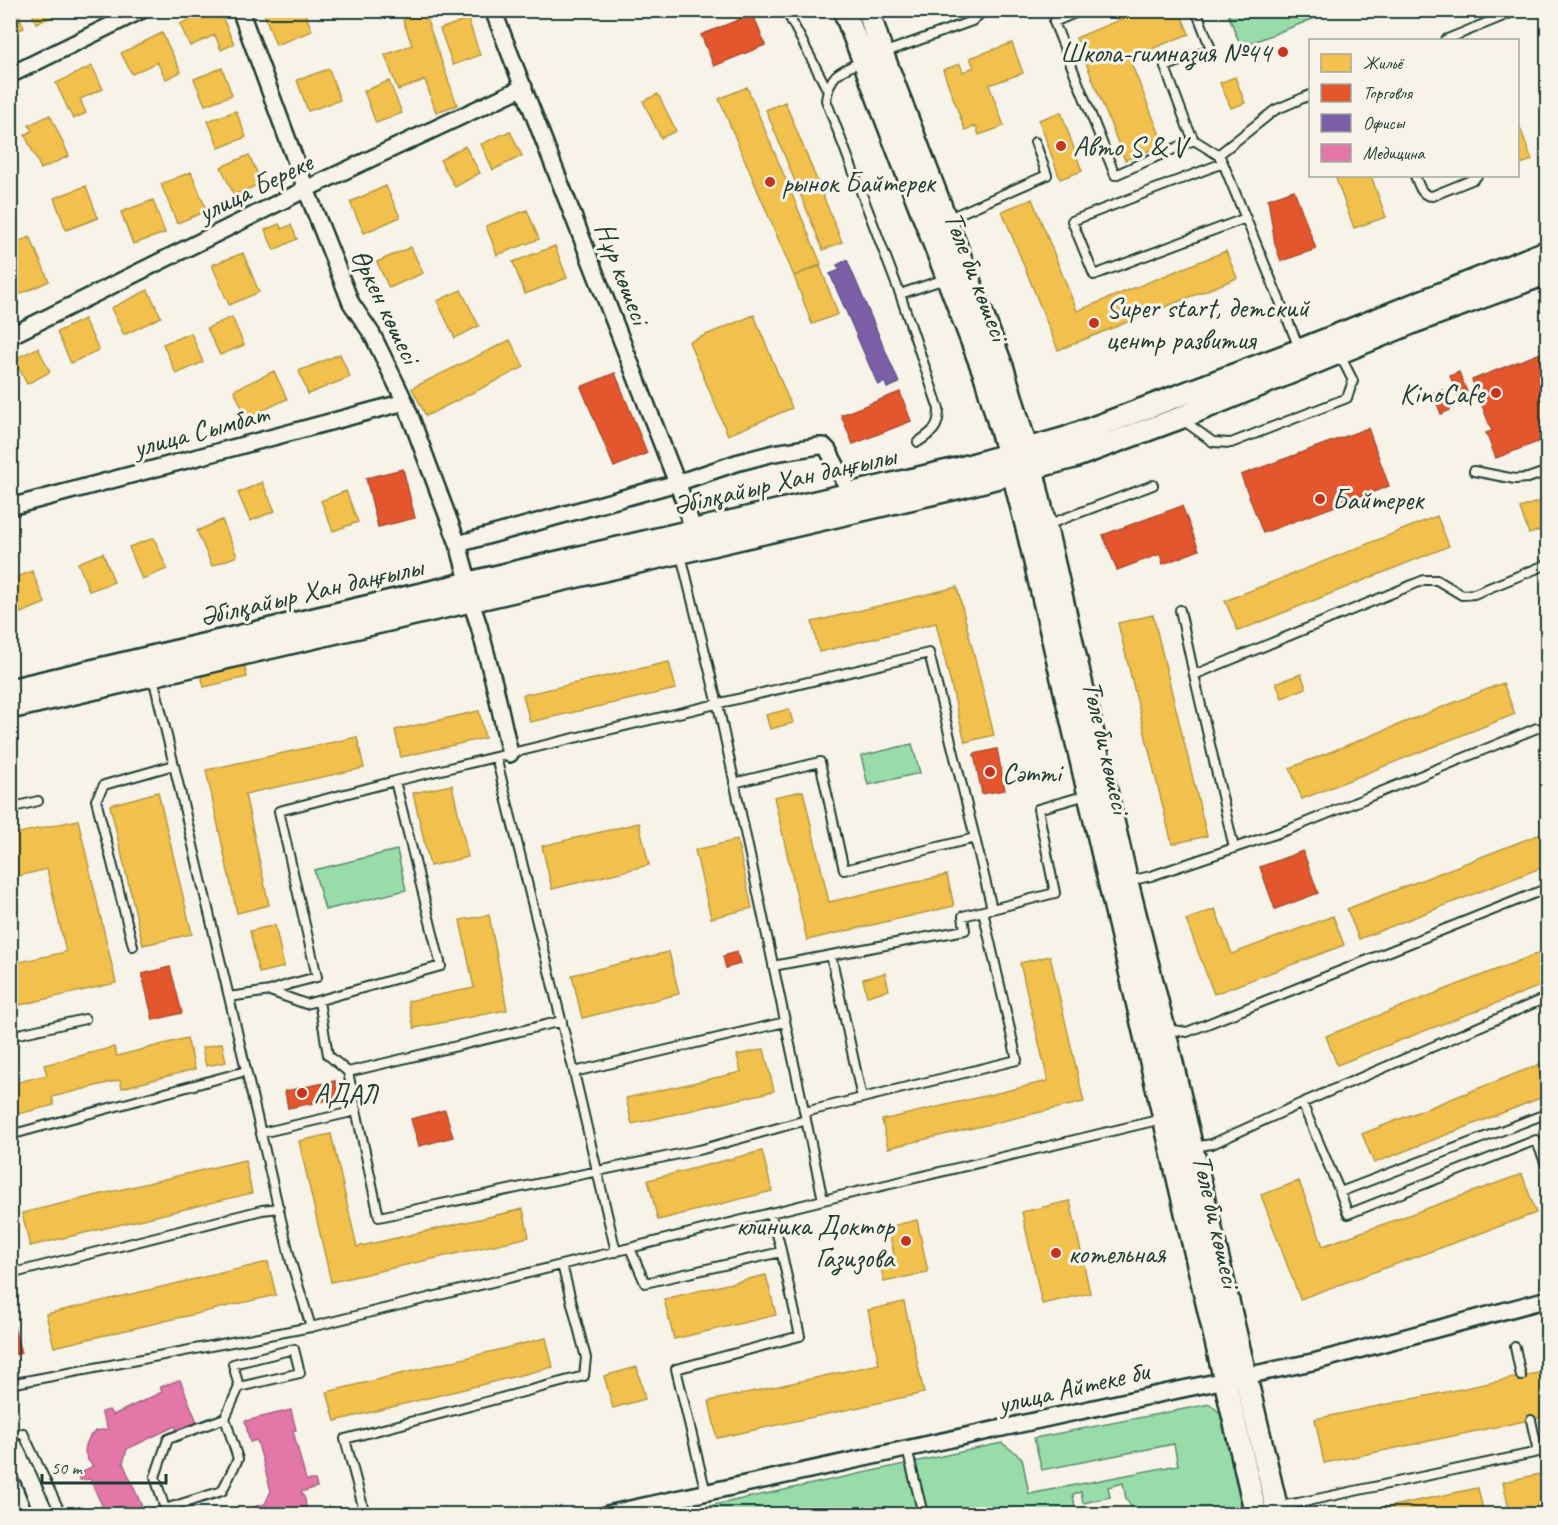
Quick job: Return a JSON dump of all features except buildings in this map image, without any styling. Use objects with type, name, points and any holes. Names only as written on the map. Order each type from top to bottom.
[{"type":"main road","name":"Төле би көшесі","points":[[844,10],[873,57],[946,219],[1003,369],[1088,794],[1164,1118],[1235,1378],[1277,1510]]},
{"type":"main road","name":"Төле би көшесі","points":[[868,10],[873,57],[946,278],[1046,525],[1127,882],[1192,1147],[1235,1378],[1256,1515]]},
{"type":"main road","name":"Әбілқайыр Хан даңғылы","points":[[10,690],[151,666],[469,592],[693,531],[957,469],[1074,457],[1180,418],[1303,358],[1548,251]]},
{"type":"main road","name":"Әбілқайыр Хан даңғылы","points":[[469,592],[680,553],[962,488],[1066,438],[1303,358],[1339,353],[1414,322],[1548,273]]},
{"type":"main road","name":"Әбілқайыр Хан даңғылы","points":[[10,708],[151,666]]},
{"type":"main road","points":[[10,1487],[21,1515]]},
{"type":"street","points":[[10,75],[142,10]]},
{"type":"street","name":"Өркен көшесі","points":[[240,10],[351,303],[372,334],[405,402],[458,544],[479,626],[503,756]]},
{"type":"street","name":"Нұр көшесі","points":[[493,10],[686,506],[693,531]]},
{"type":"street","name":"улица Береке","points":[[10,336],[306,189],[524,87]]},
{"type":"street","name":"улица Сымбат","points":[[10,507],[405,402]]},
{"type":"street","points":[[458,544],[677,483],[736,463],[774,453],[819,446],[824,446],[828,450],[851,494]]},
{"type":"street","points":[[680,553],[693,531]]},
{"type":"street","name":"улица Айтеке би","points":[[607,1515],[1317,1360],[1548,1299]]},
{"type":"lane","points":[[918,442],[934,431],[939,420],[939,409],[900,294],[825,100],[832,79],[840,71],[972,21],[981,13],[980,10]]},
{"type":"lane","points":[[1082,10],[1054,22],[1115,175],[1194,140]]},
{"type":"lane","points":[[1196,10],[1212,49],[1165,67],[1194,140],[1218,155],[1223,163],[1303,358]]},
{"type":"lane","points":[[1447,39],[1518,10]]},
{"type":"lane","points":[[789,16],[827,90]]},
{"type":"lane","points":[[1218,155],[1275,110],[1309,96]]},
{"type":"lane","points":[[946,219],[1047,175],[1035,142]]},
{"type":"lane","points":[[1223,163],[1072,221],[1094,275],[1246,218]]},
{"type":"lane","points":[[1415,177],[1423,194],[1432,196],[1476,177]]},
{"type":"lane","points":[[900,294],[946,278]]},
{"type":"lane","points":[[1180,418],[1213,442],[1231,443],[1347,398],[1353,381],[1339,353]]},
{"type":"lane","points":[[1474,471],[1515,479],[1528,478],[1548,471]]},
{"type":"lane","points":[[1046,525],[1153,485]]},
{"type":"lane","points":[[680,553],[718,705],[824,1200]]},
{"type":"lane","points":[[1194,675],[1424,580],[1437,580],[1462,595],[1474,594],[1548,564]]},
{"type":"lane","points":[[1180,609],[1234,848]]},
{"type":"lane","points":[[229,997],[270,991],[317,977],[279,811],[929,653],[992,909]]},
{"type":"lane","points":[[151,666],[291,1262],[311,1327]]},
{"type":"lane","points":[[1127,882],[1290,829],[1537,728]]},
{"type":"lane","points":[[503,756],[616,1252]]},
{"type":"lane","points":[[734,783],[820,762],[844,870],[975,838]]},
{"type":"lane","points":[[133,946],[96,800],[104,785],[174,765]]},
{"type":"lane","points":[[270,991],[306,1004],[441,966],[395,781]]},
{"type":"lane","points":[[773,966],[965,930],[963,916],[1055,893],[1038,808],[1088,794]]},
{"type":"lane","points":[[10,808],[38,801]]},
{"type":"lane","points":[[1164,1029],[1187,1032],[1548,888]]},
{"type":"lane","points":[[805,1112],[1017,1060],[983,911]]},
{"type":"lane","points":[[831,955],[862,1098]]},
{"type":"lane","points":[[1192,1147],[1212,1144],[1302,1102],[1548,997]]},
{"type":"lane","points":[[319,1000],[328,1055],[348,1072],[379,1217],[703,1149],[806,1120]]},
{"type":"lane","points":[[10,1036],[85,1019]]},
{"type":"lane","points":[[348,1072],[562,1021]]},
{"type":"lane","points":[[574,1072],[785,1022]]},
{"type":"lane","points":[[10,1135],[246,1071]]},
{"type":"lane","points":[[1302,1102],[1347,1214],[1536,1140],[1548,1169]]},
{"type":"lane","points":[[261,1133],[356,1111]]},
{"type":"lane","points":[[1340,1192],[1548,1113]]},
{"type":"lane","points":[[10,1384],[311,1327],[1164,1118]]},
{"type":"lane","points":[[10,1274],[262,1210],[279,1208]]},
{"type":"lane","points":[[706,1493],[676,1369],[800,1336],[770,1214]]},
{"type":"lane","points":[[630,1248],[645,1283],[781,1252]]},
{"type":"lane","points":[[365,1515],[345,1438],[584,1376],[586,1358],[562,1265]]},
{"type":"lane","points":[[1515,1347],[1521,1376]]},
{"type":"lane","points":[[225,1418],[168,1439],[155,1477],[166,1512],[222,1491],[238,1460],[225,1418],[239,1387],[232,1364],[294,1349],[300,1373],[239,1387]]},
{"type":"lane","points":[[1531,1420],[1538,1452]]},
{"type":"lane","points":[[10,1437],[23,1433],[61,1515]]},
{"type":"lane","points":[[907,1449],[923,1515]]},
{"type":"lane","points":[[1277,1510],[1298,1503],[1548,1450]]},
{"type":"green space","points":[[1227,11],[1322,11],[1323,15],[1241,47]]},
{"type":"green space","points":[[912,744],[920,773],[868,785],[861,756]]},
{"type":"green space","points":[[397,850],[406,890],[325,910],[314,870]]},
{"type":"green space","points":[[1210,1404],[1222,1415],[1246,1514],[1136,1514],[1126,1499],[1123,1483],[1108,1487],[1110,1497],[1083,1503],[1081,1492],[1073,1494],[1076,1514],[672,1514],[1002,1443],[1022,1458],[1029,1494],[1178,1465],[1174,1444],[1042,1470],[1034,1438]]},
{"type":"place","name":"Школа-гимназия №44","points":[[1283,52]]},
{"type":"place","name":"Авто S & V","points":[[1061,146]]},
{"type":"place","name":"рынок Байтерек","points":[[770,182]]},
{"type":"place","name":"Super start, детский центр развития","points":[[1094,323]]},
{"type":"place","name":"KinoCafe","points":[[1496,393]]},
{"type":"place","name":"Байтерек","points":[[1320,499]]},
{"type":"place","name":"Cәтті","points":[[990,772]]},
{"type":"place","name":"АДАЛ","points":[[302,1093]]},
{"type":"place","name":"клиника Доктор Газизова","points":[[906,1241]]},
{"type":"place","name":"котельная","points":[[1056,1253]]}]
